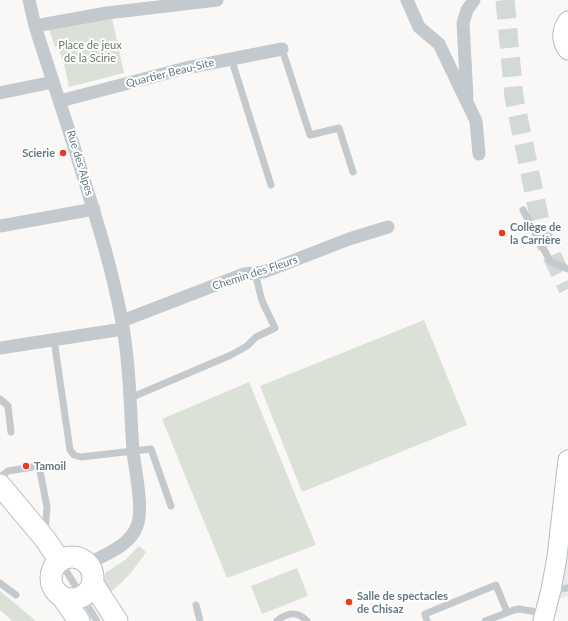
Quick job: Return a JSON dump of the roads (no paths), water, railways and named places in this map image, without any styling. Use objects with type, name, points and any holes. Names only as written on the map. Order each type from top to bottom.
[{"type":"main road","points":[[0,485],[45,539],[60,560]]},
{"type":"main road","points":[[79,621],[79,593],[93,576],[92,570],[83,559],[69,557],[60,560],[53,568],[51,582],[57,594],[79,593],[117,621]]},
{"type":"street","name":"Rue des Alpes","points":[[29,0],[35,26],[94,209],[111,272],[122,325],[129,370],[133,452],[140,513],[137,526],[130,538],[117,548],[88,564]]},
{"type":"street","points":[[35,26],[107,13],[217,0]]},
{"type":"street","points":[[407,0],[419,27],[439,44],[476,121],[479,154]]},
{"type":"street","points":[[467,102],[463,23],[467,10],[474,0]]},
{"type":"street","points":[[568,21],[564,26],[562,33],[562,40],[568,50]]},
{"type":"street","name":"Quartier Beau-Site","points":[[60,101],[186,68],[230,58],[282,49]]},
{"type":"street","points":[[0,93],[53,82]]},
{"type":"street","points":[[0,226],[94,209]]},
{"type":"street","name":"Chemin des Fleurs","points":[[122,325],[244,274],[264,272],[349,239],[388,227]]},
{"type":"street","points":[[0,348],[54,340],[122,325]]},
{"type":"street","points":[[544,617],[560,589],[557,557],[568,460]]},
{"type":"lane","points":[[282,49],[310,135],[339,128],[354,172]]},
{"type":"lane","points":[[230,58],[271,185]]},
{"type":"lane","points":[[523,210],[550,261],[568,269]]},
{"type":"lane","points":[[130,398],[231,355],[274,328],[262,301],[255,273]]},
{"type":"lane","points":[[54,340],[70,450],[74,455],[81,457],[151,449],[171,506]]},
{"type":"lane","points":[[0,399],[8,406],[11,432]]},
{"type":"lane","points":[[0,477],[8,471],[39,466],[47,507],[45,539]]},
{"type":"lane","points":[[0,583],[16,595]]},
{"type":"lane","points":[[428,621],[425,614],[496,585],[507,612]]},
{"type":"lane","points":[[79,593],[97,621]]},
{"type":"lane","points":[[196,605],[200,621]]},
{"type":"lane","points":[[485,621],[519,609],[544,617]]},
{"type":"lane","points":[[277,621],[288,613],[294,613],[308,621]]},
{"type":"tunnel","points":[[505,0],[514,97],[544,240],[568,289]]},
{"type":"place","name":"Scierie","points":[[63,153]]},
{"type":"place","name":"Collège de la Carrière","points":[[502,233]]},
{"type":"place","name":"Tamoil","points":[[26,466]]},
{"type":"place","name":"Salle de spectacles de Chisaz","points":[[349,602]]},
{"type":"park label","name":"Place de jeux de la Scirie","points":[[90,51]]}]
